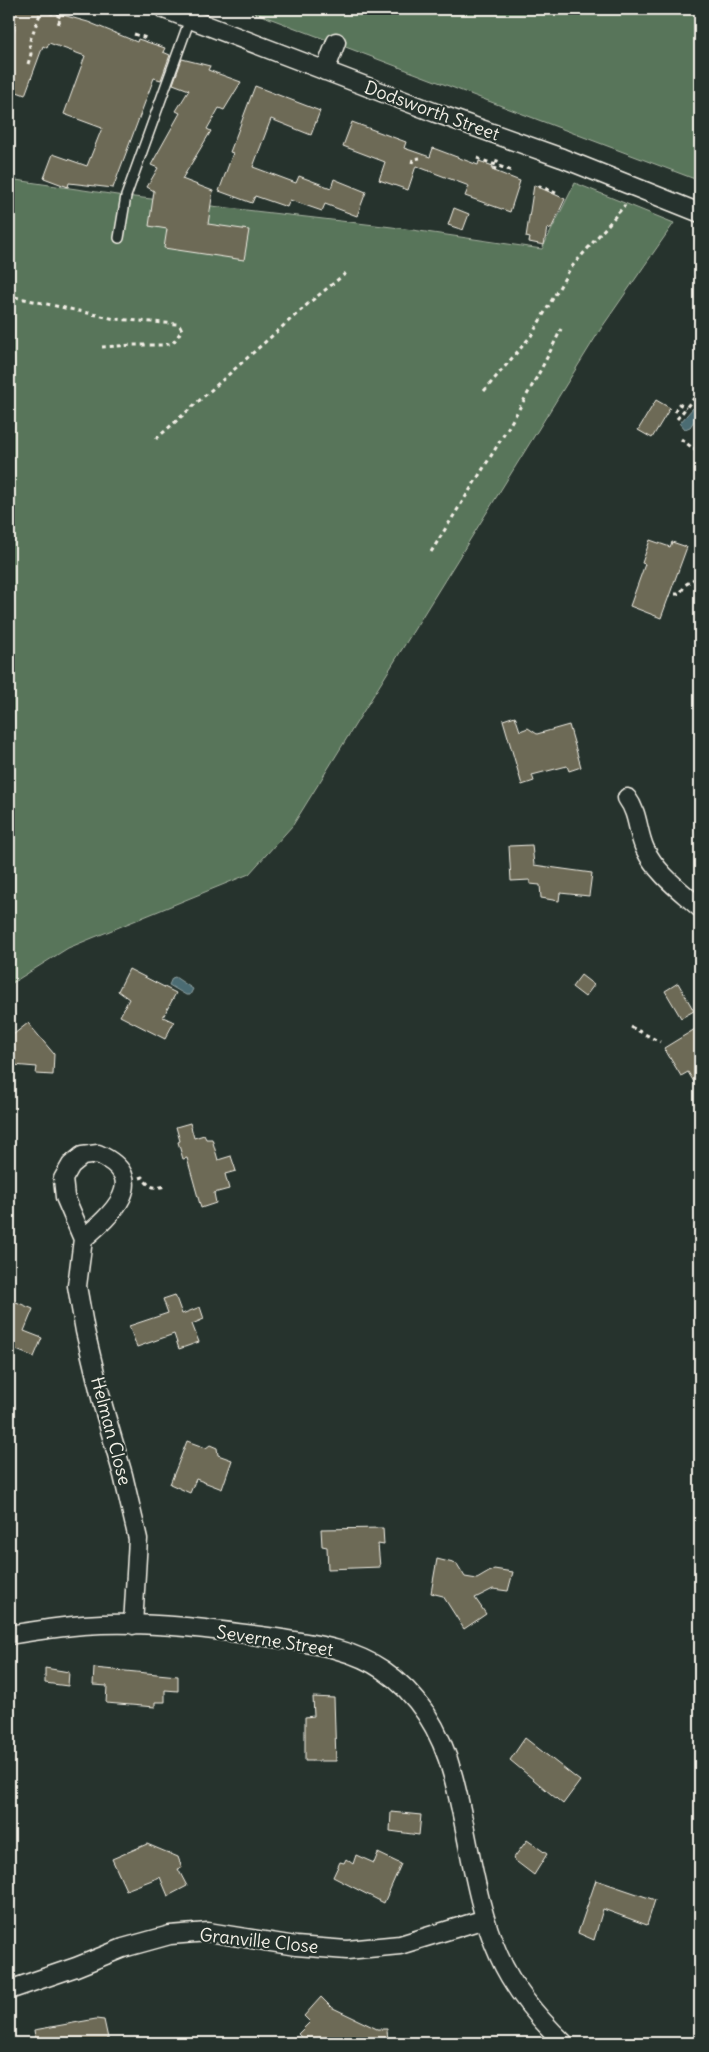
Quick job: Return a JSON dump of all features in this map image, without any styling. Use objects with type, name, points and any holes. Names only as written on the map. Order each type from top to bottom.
[{"type":"street","name":"Dodsworth Street","points":[[164,9],[436,113],[562,158],[700,212]]},
{"type":"street","points":[[326,71],[336,42]]},
{"type":"street","points":[[627,798],[634,806],[645,849],[660,872],[700,908]]},
{"type":"street","points":[[98,1154],[116,1164],[122,1170],[124,1180],[123,1194],[116,1208],[84,1239],[65,1197],[63,1179],[71,1165],[82,1156],[98,1154]]},
{"type":"street","name":"Helman Close","points":[[84,1239],[77,1286],[85,1331],[138,1539],[133,1624]]},
{"type":"street","name":"Severne Street","points":[[9,1635],[101,1624],[133,1624],[232,1632],[316,1644],[350,1653],[383,1670],[406,1690],[425,1712],[440,1736],[453,1774],[485,1920],[499,1956],[511,1979],[529,2006],[564,2043]]},
{"type":"street","name":"Granville Close","points":[[9,1990],[76,1967],[123,1948],[170,1935],[208,1932],[296,1946],[347,1950],[400,1945],[485,1920]]},
{"type":"lane","points":[[119,238],[126,196],[190,18]]},
{"type":"path","points":[[28,64],[31,54],[29,43],[42,9],[61,17],[57,28]]},
{"type":"path","points":[[134,34],[146,38],[144,41]]},
{"type":"path","points":[[412,163],[413,159],[420,158]]},
{"type":"path","points":[[477,158],[512,171]]},
{"type":"path","points":[[494,171],[498,158]]},
{"type":"path","points":[[540,188],[540,186],[556,193]]},
{"type":"path","points":[[484,391],[531,336],[570,269],[625,205]]},
{"type":"path","points":[[156,439],[308,303],[346,273]]},
{"type":"path","points":[[15,297],[114,319],[177,324],[182,330],[173,343],[164,345],[102,347]]},
{"type":"path","points":[[431,552],[504,435],[546,362],[561,330]]},
{"type":"path","points":[[677,419],[694,398]]},
{"type":"path","points":[[675,412],[679,404],[686,408]]},
{"type":"path","points":[[681,439],[694,449],[700,443]]},
{"type":"path","points":[[675,594],[680,594],[685,586],[700,575]]},
{"type":"path","points":[[631,1027],[660,1042]]},
{"type":"path","points":[[124,1180],[143,1177],[146,1184],[152,1188],[165,1186]]},
{"type":"green space","points":[[245,9],[700,9],[700,181]]},
{"type":"green space","points":[[9,179],[117,195],[392,227],[542,249],[575,183],[674,223],[600,330],[293,825],[249,874],[68,948],[9,985]]},
{"type":"water","points":[[693,408],[698,415],[690,427],[685,429],[680,423]]},
{"type":"water","points":[[175,977],[193,989],[190,995],[186,995],[169,985],[172,978]]},
{"type":"building","points":[[9,9],[41,9],[88,22],[137,42],[138,39],[165,48],[163,52],[170,55],[161,80],[154,78],[113,188],[69,183],[68,187],[44,178],[53,154],[87,166],[102,128],[64,114],[85,56],[49,43],[47,48],[43,46],[25,95],[9,89],[9,46],[15,29],[9,27]]},
{"type":"building","points":[[182,59],[210,66],[208,70],[241,82],[224,110],[219,108],[207,129],[211,131],[182,179],[213,191],[208,224],[249,230],[244,260],[164,248],[167,229],[149,226],[154,191],[147,187],[158,168],[151,165],[180,113],[176,111],[189,90],[173,84]]},
{"type":"building","points":[[255,86],[320,111],[311,135],[271,119],[253,167],[296,183],[299,176],[331,188],[334,179],[366,192],[357,216],[325,204],[322,211],[290,200],[287,207],[255,196],[252,203],[219,191],[233,153],[230,152]]},
{"type":"building","points":[[352,122],[406,142],[404,148],[430,157],[433,148],[478,165],[479,161],[493,166],[492,170],[520,181],[510,212],[465,196],[469,186],[416,166],[408,190],[379,180],[385,162],[343,146]]},
{"type":"building","points":[[534,185],[565,199],[551,229],[547,228],[544,245],[529,242],[530,238],[526,237]]},
{"type":"building","points":[[454,208],[469,214],[463,230],[448,225]]},
{"type":"building","points":[[656,400],[670,408],[652,438],[638,430]]},
{"type":"building","points":[[650,540],[670,547],[672,542],[687,547],[661,618],[630,606],[645,564],[642,563]]},
{"type":"building","points":[[515,716],[520,731],[528,728],[537,734],[569,725],[581,767],[569,771],[567,766],[532,775],[534,781],[522,785],[503,720]]},
{"type":"building","points":[[532,845],[534,865],[592,873],[589,896],[560,893],[559,901],[541,898],[540,885],[530,884],[530,880],[511,881],[509,846]]},
{"type":"building","points":[[129,969],[176,993],[163,1017],[174,1022],[165,1039],[120,1016],[129,999],[118,991]]},
{"type":"building","points":[[581,975],[594,985],[585,997],[572,987]]},
{"type":"building","points":[[678,983],[694,1011],[681,1018],[665,991]]},
{"type":"building","points":[[28,1023],[54,1054],[53,1075],[36,1074],[37,1067],[13,1065],[14,1055],[9,1049],[9,1038]]},
{"type":"building","points":[[700,1026],[700,1092],[688,1072],[681,1076],[664,1048]]},
{"type":"building","points":[[190,1123],[194,1138],[204,1135],[206,1139],[212,1139],[218,1160],[231,1156],[236,1171],[225,1174],[229,1189],[214,1193],[216,1203],[201,1208],[187,1158],[183,1159],[176,1127]]},
{"type":"building","points":[[175,1295],[182,1314],[200,1307],[204,1319],[192,1324],[199,1342],[179,1349],[174,1334],[137,1347],[129,1326],[168,1313],[163,1299]]},
{"type":"building","points":[[9,1299],[33,1309],[24,1331],[42,1338],[34,1357],[9,1347]]},
{"type":"building","points":[[187,1441],[206,1448],[210,1445],[217,1448],[218,1455],[232,1460],[222,1489],[196,1479],[190,1493],[170,1484]]},
{"type":"building","points":[[383,1528],[384,1545],[378,1544],[380,1567],[328,1569],[327,1547],[322,1546],[321,1529]]},
{"type":"building","points":[[437,1559],[457,1564],[465,1577],[477,1579],[494,1569],[513,1572],[508,1591],[493,1589],[475,1598],[486,1614],[464,1629],[443,1596],[431,1593]]},
{"type":"building","points":[[45,1668],[69,1672],[68,1686],[45,1683]]},
{"type":"building","points":[[94,1668],[178,1676],[178,1691],[165,1690],[165,1702],[155,1702],[155,1707],[106,1703],[107,1686],[93,1685]]},
{"type":"building","points":[[313,1697],[334,1698],[336,1761],[305,1761],[305,1717],[314,1716]]},
{"type":"building","points":[[525,1738],[580,1781],[563,1804],[510,1760]]},
{"type":"building","points":[[391,1812],[421,1815],[419,1835],[390,1831]]},
{"type":"building","points":[[527,1840],[547,1854],[534,1875],[513,1859]]},
{"type":"building","points":[[147,1844],[178,1857],[182,1868],[178,1869],[187,1886],[168,1896],[160,1877],[126,1890],[112,1859]]},
{"type":"building","points":[[378,1853],[401,1864],[384,1903],[333,1877],[340,1862],[344,1863],[346,1859],[353,1864],[356,1855],[374,1863]]},
{"type":"building","points":[[596,1880],[655,1900],[647,1925],[603,1909],[594,1940],[578,1933]]},
{"type":"building","points":[[321,1997],[331,2007],[377,2029],[387,2029],[388,2043],[307,2043],[298,2034],[310,2022],[304,2016]]},
{"type":"building","points":[[96,2019],[104,2020],[109,2043],[36,2043],[34,2030]]}]
